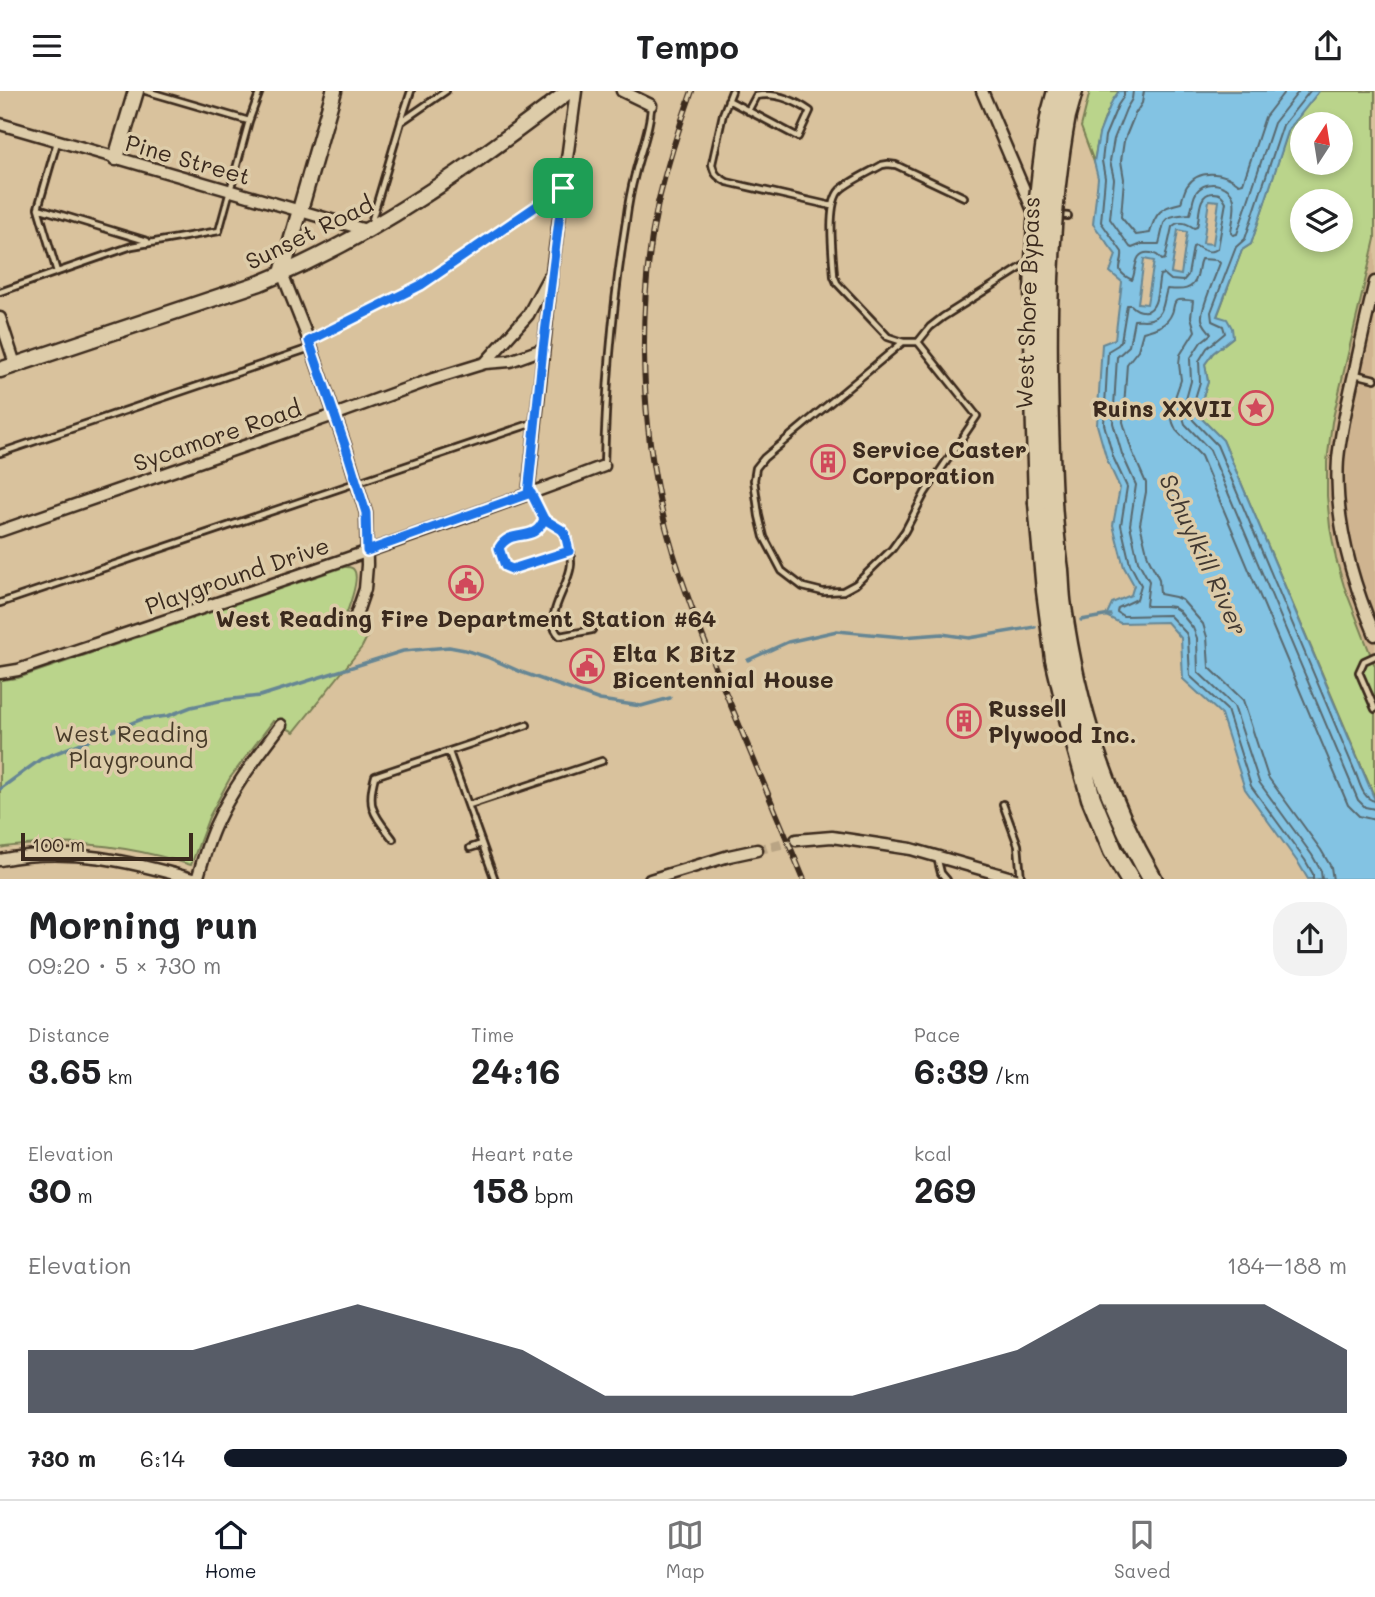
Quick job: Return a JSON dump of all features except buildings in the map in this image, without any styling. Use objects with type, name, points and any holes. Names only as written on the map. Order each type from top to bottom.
[{"type":"highway","name":"West Shore Bypass","points":[[1057,91],[1059,114]]},
{"type":"highway","name":"West Shore Bypass","points":[[1073,91],[1059,114],[1043,154],[1035,239],[1033,330],[1045,502],[1046,591],[1055,659],[1091,798],[1113,851],[1129,879]]},
{"type":"highway","name":"West Shore Bypass","points":[[1045,502],[1054,538],[1067,642],[1088,734],[1128,834],[1152,879]]},
{"type":"street","points":[[116,158],[136,91]]},
{"type":"street","points":[[334,91],[282,273],[310,344],[366,513],[365,589],[353,624]]},
{"type":"street","name":"Sunset Road","points":[[0,370],[295,269],[395,215],[516,132],[569,91]]},
{"type":"street","points":[[530,494],[543,349],[576,91]]},
{"type":"street","points":[[622,91],[652,105]]},
{"type":"street","points":[[982,91],[1043,236]]},
{"type":"street","name":"Pine Street","points":[[0,124],[368,230]]},
{"type":"street","points":[[485,363],[528,315],[552,272]]},
{"type":"street","points":[[1375,282],[1342,427],[1338,459],[1339,504],[1347,556],[1375,635]]},
{"type":"street","points":[[0,318],[15,364]]},
{"type":"street","name":"Sycamore Road","points":[[0,531],[433,379],[485,363],[510,361],[543,349]]},
{"type":"street","name":"Playground Drive","points":[[0,673],[43,661],[367,551],[604,466]]},
{"type":"street","points":[[196,879],[208,842],[225,806],[281,725]]},
{"type":"street","points":[[796,840],[832,837],[911,849],[1017,879]]},
{"type":"street","points":[[653,879],[757,850]]},
{"type":"street","points":[[0,860],[43,855],[101,857],[140,864],[192,879]]},
{"type":"lane","points":[[146,91],[249,121]]},
{"type":"lane","points":[[0,292],[132,246],[219,231],[249,121],[260,91]]},
{"type":"lane","points":[[368,230],[411,91]]},
{"type":"lane","points":[[401,122],[446,91]]},
{"type":"lane","points":[[733,91],[723,114],[712,164],[716,176],[727,182],[832,206]]},
{"type":"lane","points":[[728,100],[748,111],[798,137],[810,111],[797,102],[768,93],[756,96],[748,111]]},
{"type":"lane","points":[[604,466],[606,389],[616,293],[626,220],[652,105]]},
{"type":"lane","points":[[57,141],[38,208],[57,272]]},
{"type":"lane","points":[[918,342],[903,342],[888,337],[837,283],[834,275],[834,198],[841,189],[888,164],[896,165],[964,197]]},
{"type":"lane","points":[[0,453],[310,344],[421,285],[563,188]]},
{"type":"lane","points":[[38,208],[150,242]]},
{"type":"lane","points":[[1034,213],[1068,216]]},
{"type":"lane","points":[[918,342],[930,327],[943,317],[1042,254],[1043,236]]},
{"type":"lane","points":[[903,342],[764,457],[756,468],[754,480],[764,537],[782,571],[803,587],[823,592],[843,591],[856,584],[892,549],[925,493],[977,416],[918,342]]},
{"type":"lane","points":[[1354,374],[1375,379]]},
{"type":"lane","points":[[0,603],[537,421]]},
{"type":"lane","points":[[530,494],[544,519],[562,530],[567,538],[570,572],[553,619],[554,630],[560,636],[592,630]]},
{"type":"lane","points":[[544,519],[540,529],[533,533],[515,535],[503,541],[499,548],[505,566],[512,569],[569,551]]},
{"type":"lane","points":[[1375,656],[1364,661],[1359,672],[1375,709]]},
{"type":"lane","points":[[393,839],[374,813],[372,787],[375,776],[527,725]]},
{"type":"lane","points":[[449,751],[495,879]]},
{"type":"lane","points":[[469,805],[602,761]]},
{"type":"lane","points":[[1003,804],[1018,845],[1020,879]]},
{"type":"lane","points":[[470,848],[482,844]]},
{"type":"lane","points":[[937,856],[941,873],[946,879]]},
{"type":"shaded area","points":[[1375,239],[1375,666],[1336,559],[1327,496],[1329,441],[1337,398]]},
{"type":"green space","points":[[1090,91],[1119,91],[1102,125],[1094,162],[1081,127]]},
{"type":"green space","points":[[1319,91],[1375,91],[1375,239],[1332,422],[1327,462],[1327,496],[1336,559],[1375,666],[1375,798],[1223,440],[1197,414],[1208,382],[1205,364],[1213,353],[1233,337],[1217,317],[1242,250],[1251,244],[1289,128],[1290,175],[1353,175],[1353,112],[1302,112]]},
{"type":"green space","name":"West Reading Playground","points":[[344,567],[353,569],[356,581],[342,625],[368,635],[362,647],[294,732],[273,721],[230,778],[209,817],[191,865],[97,845],[58,843],[0,848],[0,680],[18,678]]},
{"type":"water","name":"Schuylkill River","points":[[1119,91],[1319,91],[1302,112],[1290,112],[1290,128],[1251,244],[1242,250],[1217,316],[1227,319],[1233,337],[1213,353],[1205,364],[1208,382],[1197,414],[1223,440],[1375,800],[1375,879],[1308,879],[1245,789],[1221,714],[1183,679],[1181,638],[1167,622],[1120,623],[1106,616],[1112,603],[1131,595],[1134,585],[1124,567],[1113,525],[1120,488],[1107,460],[1097,425],[1102,344],[1115,339],[1122,282],[1110,272],[1116,255],[1093,224],[1098,178],[1094,162],[1099,134],[1112,101]],"holes":[[[1209,200],[1219,201],[1213,244],[1203,243]],[[1178,230],[1187,232],[1181,275],[1171,273]],[[1144,259],[1154,261],[1147,304],[1138,303]]]},
{"type":"waterway","points":[[1081,620],[1110,615]]},
{"type":"waterway","points":[[748,660],[788,642],[837,631],[902,637],[942,634],[969,638],[1035,627]]},
{"type":"waterway","points":[[0,789],[41,759],[142,719],[168,716],[191,707],[224,700],[260,696],[403,651],[449,647],[465,650],[600,700],[641,706],[670,698]]},
{"type":"tunnel","points":[[757,850],[796,840]]},
{"type":"railway","points":[[692,91],[658,203],[647,277],[645,391],[653,467],[674,556],[692,607],[804,879]]},
{"type":"place","name":"Ruins XXVII","points":[[1256,408]]},
{"type":"place","name":"Service Caster Corporation","points":[[828,462]]},
{"type":"place","name":"West Reading Fire Department Station #64","points":[[466,583]]},
{"type":"place","name":"Elta K Bitz Bicentennial House","points":[[587,666]]},
{"type":"place","name":"Russell Plywood Inc.","points":[[964,721]]},
{"type":"route","points":[[563,188],[421,285],[309,341],[366,513],[367,551],[531,493],[544,519],[540,529],[533,533],[515,535],[503,541],[499,548],[505,566],[512,569],[569,551],[565,534],[544,519],[531,493],[528,494],[563,188]]}]
